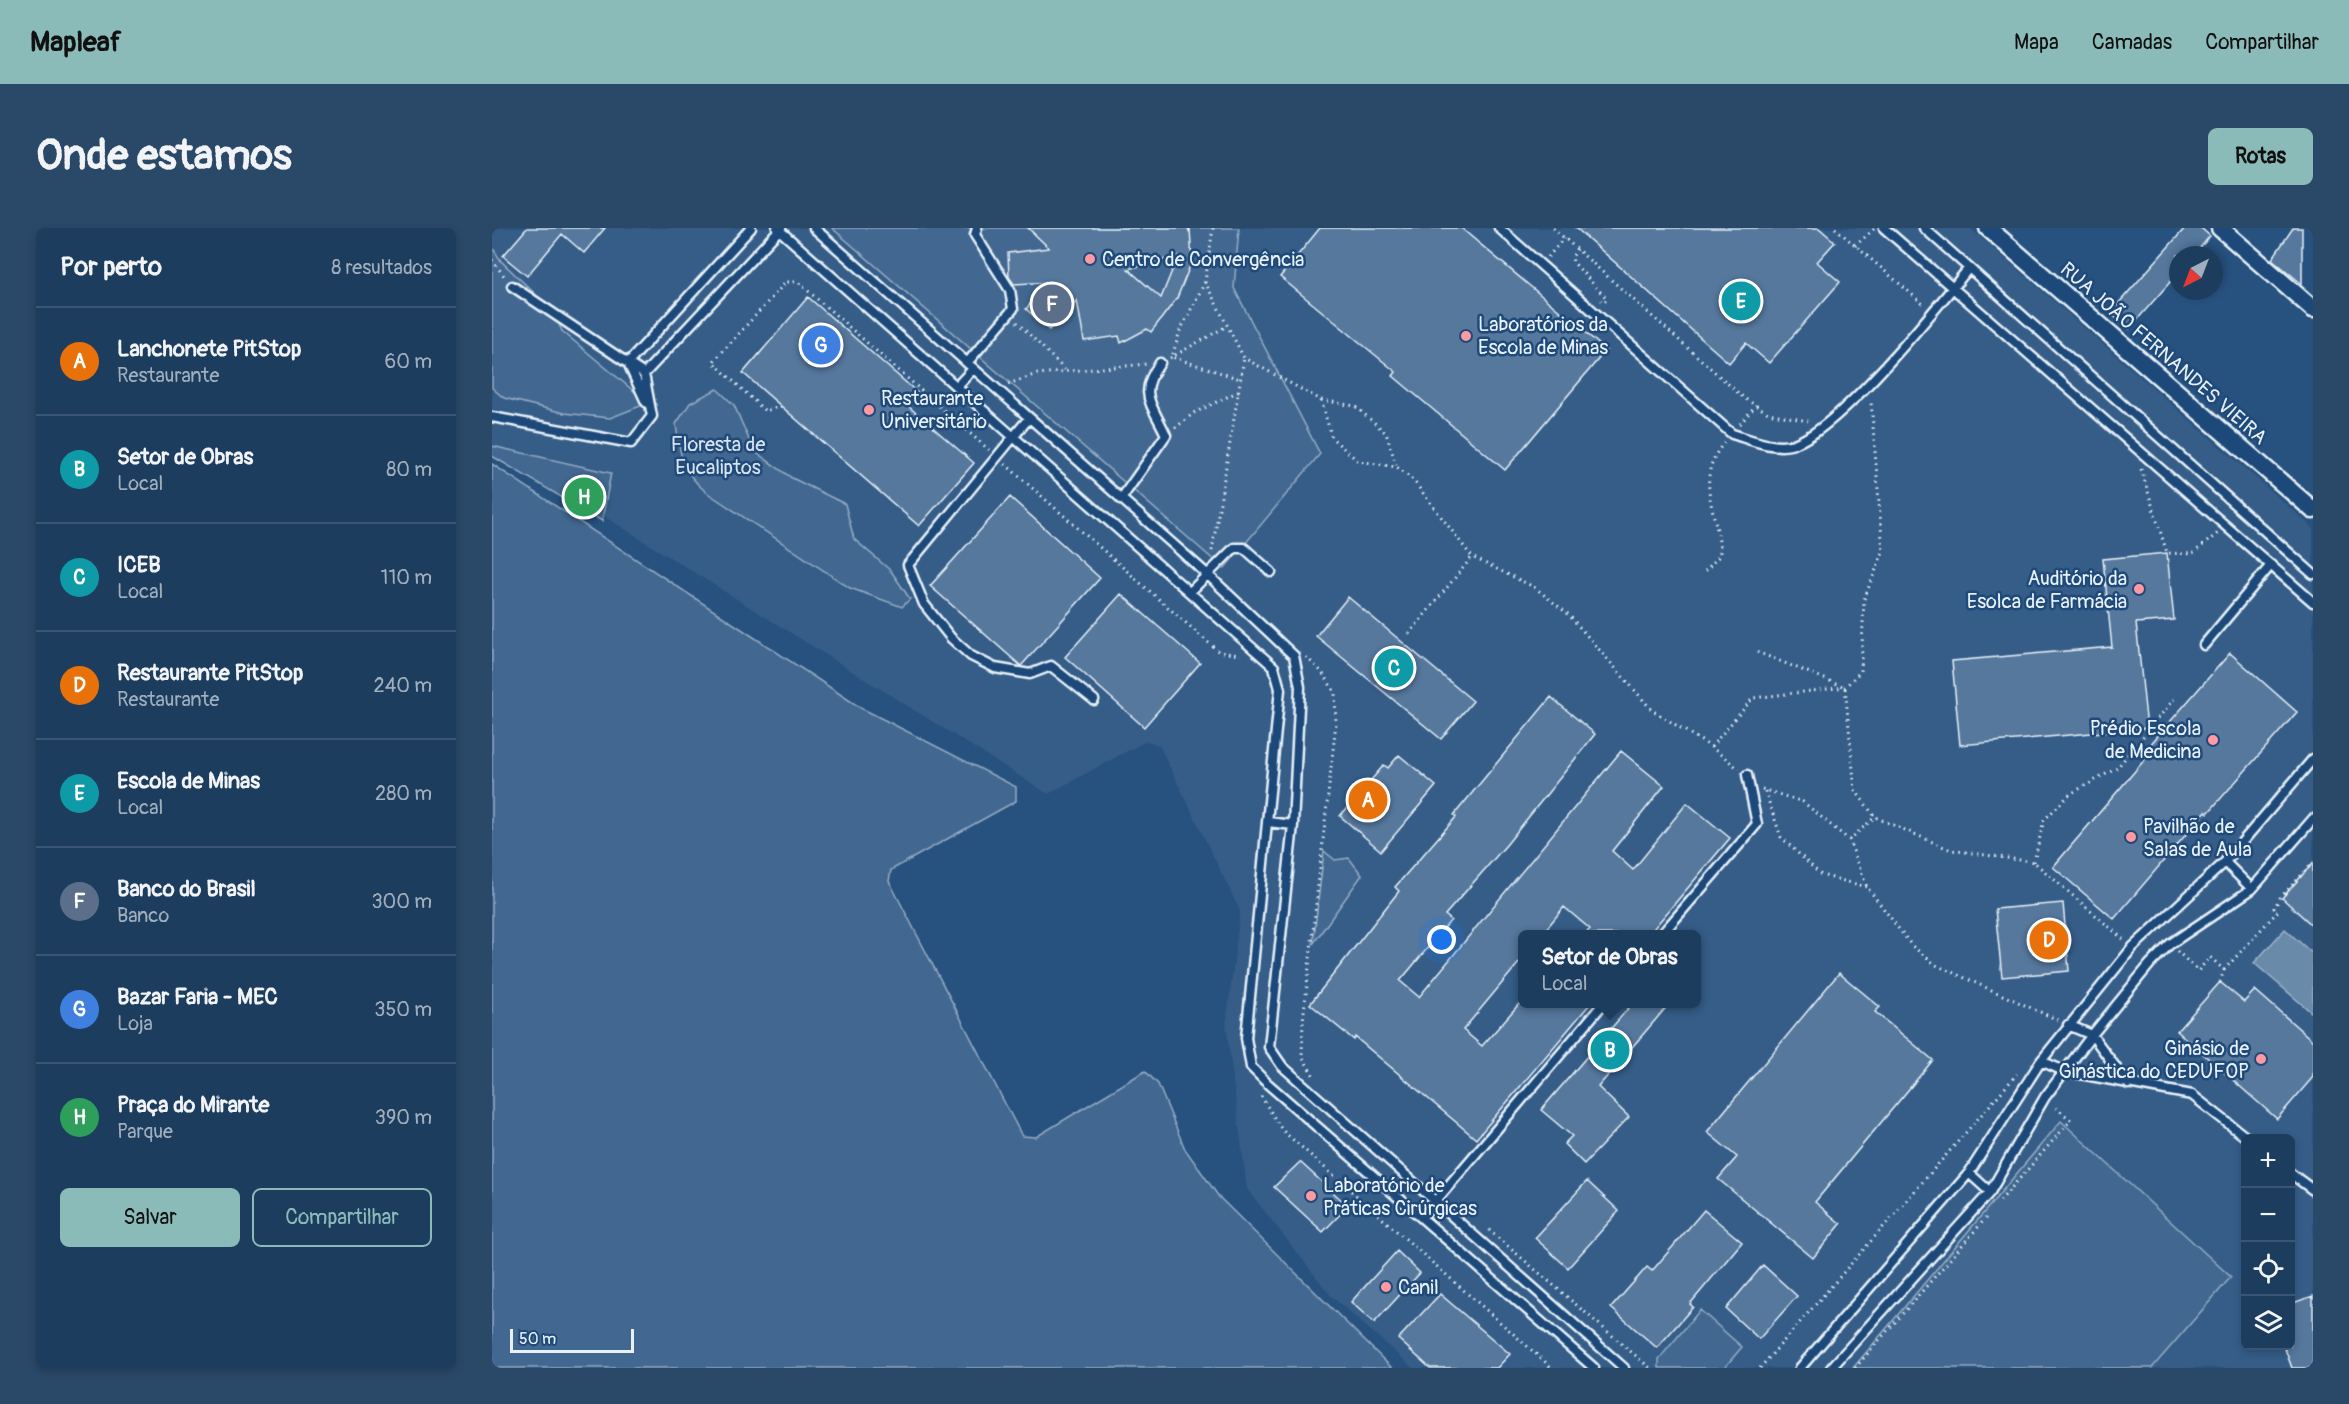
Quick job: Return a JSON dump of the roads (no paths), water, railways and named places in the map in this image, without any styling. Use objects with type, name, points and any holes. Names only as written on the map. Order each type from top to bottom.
[{"type":"street","name":"RUA JOÃO FERNANDES VIEIRA","points":[[1988,228],[2313,510]]},
{"type":"street","points":[[2220,228],[2313,309]]},
{"type":"lane","points":[[628,363],[751,228]]},
{"type":"lane","points":[[814,228],[1208,575],[1294,656],[1300,687],[1293,825],[1269,1047],[1282,1066],[1624,1368]]},
{"type":"lane","points":[[957,386],[1013,309],[1010,290],[975,235],[977,228]]},
{"type":"lane","points":[[1499,228],[1732,434],[1760,442],[1789,445],[1811,436],[1869,384],[1969,268]]},
{"type":"lane","points":[[1884,228],[2313,602]]},
{"type":"lane","points":[[1924,228],[2313,574]]},
{"type":"lane","points":[[644,374],[779,229],[1274,667],[1280,689],[1246,1038],[1251,1067],[1594,1368]]},
{"type":"lane","points":[[492,417],[631,443],[652,416],[644,374],[512,286]]},
{"type":"lane","points":[[628,363],[652,416]]},
{"type":"lane","points":[[1121,499],[1167,435],[1147,394],[1151,375],[1160,363]]},
{"type":"lane","points":[[1029,418],[908,565],[924,604],[951,638],[971,656],[995,668],[1030,674],[1051,666],[1094,700]]},
{"type":"lane","points":[[1190,592],[1234,548],[1244,548],[1271,572]]},
{"type":"lane","points":[[2204,645],[2271,565]]},
{"type":"lane","points":[[1800,1368],[1969,1173],[2041,1061],[2068,1025],[2133,948],[2225,862],[2313,759]]},
{"type":"lane","points":[[1665,930],[1757,824],[1747,776]]},
{"type":"lane","points":[[1831,1368],[1990,1192],[2045,1097],[2092,1035],[2170,944],[2252,889],[2313,819]]},
{"type":"lane","points":[[1268,822],[1293,825]]},
{"type":"lane","points":[[2225,862],[2252,889]]},
{"type":"lane","points":[[1422,1216],[1600,1008]]},
{"type":"lane","points":[[2068,1025],[2092,1035],[2128,1084]]},
{"type":"lane","points":[[2041,1061],[2064,1071],[2192,1095],[2242,1134]]},
{"type":"lane","points":[[1969,1173],[1990,1192]]},
{"type":"lane","points":[[2295,1177],[2313,1190]]},
{"type":"place","name":"Centro de Convergência","points":[[1090,259]]},
{"type":"place","name":"Escola de Minas","points":[[1741,301]]},
{"type":"place","name":"Banco do Brasil","points":[[1052,304]]},
{"type":"place","name":"Laboratórios da Escola de Minas","points":[[1466,336]]},
{"type":"place","name":"Bazar Faria - MEC","points":[[821,345]]},
{"type":"place","name":"Restaurante Universitário","points":[[869,410]]},
{"type":"place","name":"Praça do Mirante","points":[[584,497]]},
{"type":"place","name":"Auditório da Esolca de Farmácia","points":[[2139,589]]},
{"type":"place","name":"ICEB","points":[[1394,668]]},
{"type":"place","name":"Prédio Escola de Medicina","points":[[2213,740]]},
{"type":"place","name":"Lanchonete PitStop","points":[[1368,800]]},
{"type":"place","name":"Pavilhão de Salas de Aula","points":[[2131,837]]},
{"type":"place","name":"Restaurante PitStop","points":[[2049,940]]},
{"type":"place","name":"Setor de Obras","points":[[1610,1050]]},
{"type":"place","name":"Ginásio de Ginástica do CEDUFOP","points":[[2261,1059]]},
{"type":"place","name":"Laboratório de Práticas Cirúrgicas","points":[[1311,1196]]},
{"type":"place","name":"Canil","points":[[1386,1287]]},
{"type":"park label","name":"Floresta de Eucaliptos","points":[[718,456]]}]
